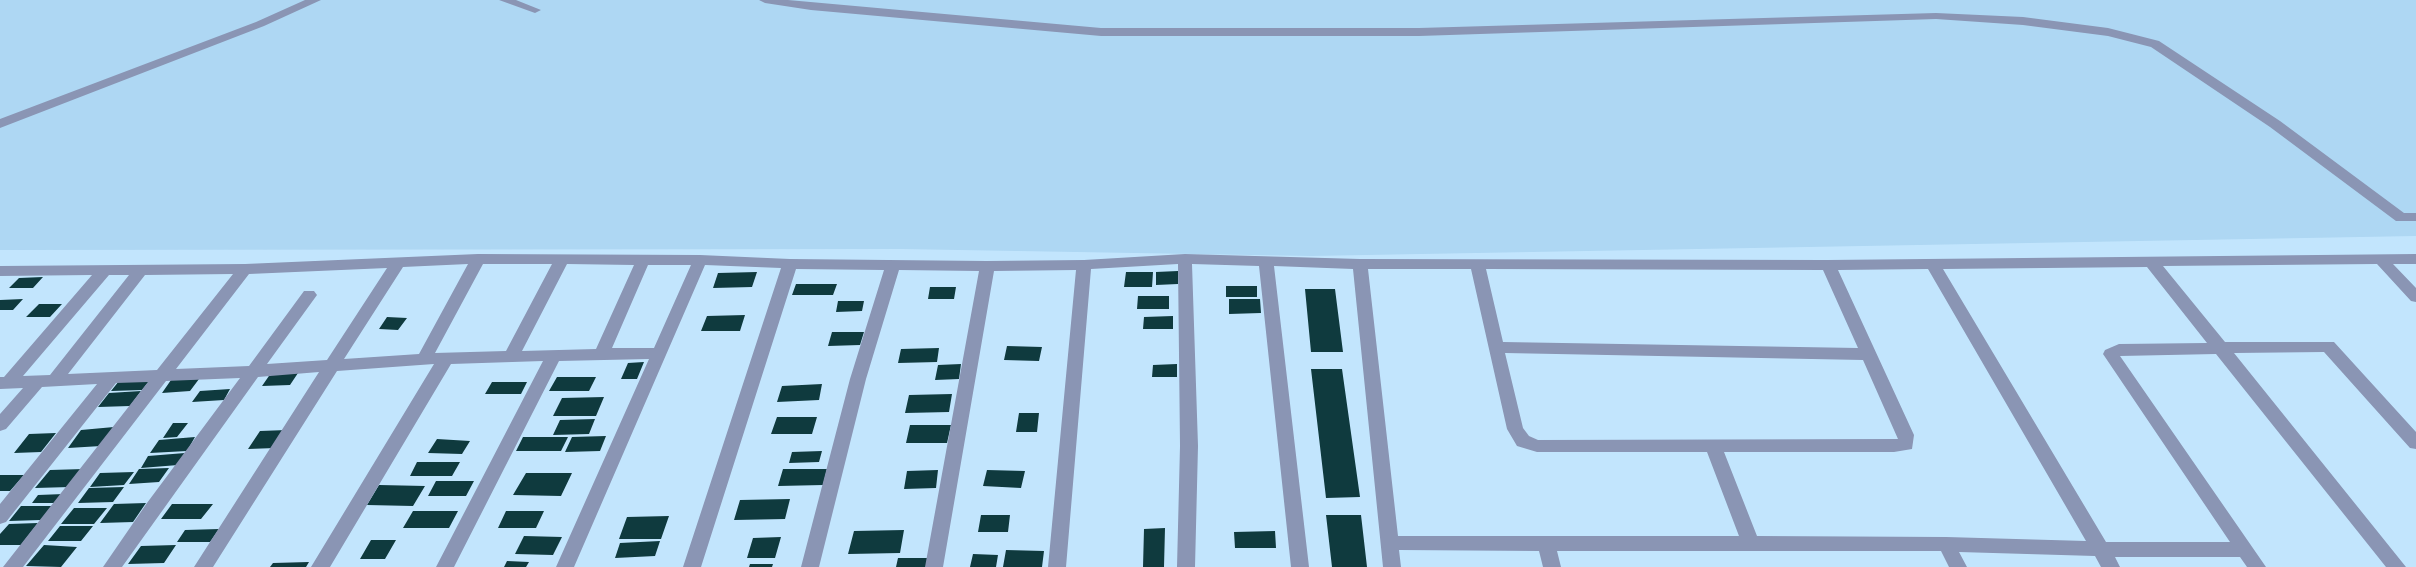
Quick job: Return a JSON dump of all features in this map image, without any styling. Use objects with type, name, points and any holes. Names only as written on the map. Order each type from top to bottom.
[{"type":"street","points":[[0,124],[260,24],[315,0]]},
{"type":"street","points":[[505,0],[535,10]]},
{"type":"street","points":[[765,0],[810,7],[1101,32],[1419,32],[1936,16],[2023,20],[2108,32],[2155,44],[2275,124],[2401,218],[2416,217]]},
{"type":"street","points":[[3,274],[105,270],[245,269],[399,261],[478,260],[700,260],[790,264],[987,266],[1084,265],[1185,259],[1360,264],[1933,265],[2416,259]]},
{"type":"street","points":[[1185,259],[1188,446],[1186,567]]},
{"type":"street","points":[[2380,259],[2416,297]]},
{"type":"street","points":[[423,360],[478,260]]},
{"type":"street","points":[[510,358],[562,260]]},
{"type":"street","points":[[601,356],[643,260]]},
{"type":"street","points":[[565,567],[700,260]]},
{"type":"street","points":[[1266,260],[1300,567]]},
{"type":"street","points":[[203,567],[399,261]]},
{"type":"street","points":[[2151,262],[2397,567]]},
{"type":"street","points":[[1477,263],[1515,430],[1522,441],[1537,446],[1894,446],[1906,444],[1906,435],[1828,265]]},
{"type":"street","points":[[692,567],[790,264]]},
{"type":"street","points":[[1360,264],[1392,567]]},
{"type":"street","points":[[810,567],[858,379],[893,265]]},
{"type":"street","points":[[1056,567],[1084,265]]},
{"type":"street","points":[[1933,265],[2111,567]]},
{"type":"street","points":[[934,567],[987,266]]},
{"type":"street","points":[[12,567],[245,269]]},
{"type":"street","points":[[4,383],[105,270]]},
{"type":"street","points":[[0,425],[46,381],[141,270]]},
{"type":"street","points":[[112,567],[308,295]]},
{"type":"street","points":[[2257,567],[2116,363],[2112,354],[2119,350],[2328,346],[2416,443]]},
{"type":"street","points":[[1496,347],[1869,354]]},
{"type":"street","points":[[4,383],[255,371],[446,358],[601,356],[660,353]]},
{"type":"street","points":[[445,567],[554,357]]},
{"type":"street","points":[[320,567],[446,358]]},
{"type":"street","points":[[0,517],[111,378]]},
{"type":"street","points":[[1713,446],[1751,544]]},
{"type":"street","points":[[1390,543],[1946,544],[2100,549],[2246,550]]},
{"type":"street","points":[[1546,544],[1552,567]]},
{"type":"street","points":[[1946,544],[1958,567]]},
{"type":"shaded area","points":[[0,0],[2416,0],[2416,236],[1311,256],[900,249],[0,250]]},
{"type":"building","points":[[1178,271],[1178,284],[1156,285],[1156,272]]},
{"type":"building","points":[[757,272],[752,287],[713,288],[718,273]]},
{"type":"building","points":[[1126,272],[1153,272],[1152,287],[1124,287]]},
{"type":"building","points":[[43,277],[33,288],[9,288],[19,278]]},
{"type":"building","points":[[796,284],[837,284],[833,295],[792,295]]},
{"type":"building","points":[[1226,286],[1257,286],[1257,297],[1226,297]]},
{"type":"building","points":[[930,287],[956,287],[954,299],[928,299]]},
{"type":"building","points":[[1305,289],[1335,289],[1343,352],[1311,352]]},
{"type":"building","points":[[1138,296],[1169,296],[1169,309],[1137,309]]},
{"type":"building","points":[[23,299],[13,310],[0,310],[0,300]]},
{"type":"building","points":[[1229,299],[1260,299],[1261,313],[1229,314]]},
{"type":"building","points":[[838,301],[864,301],[862,311],[836,312]]},
{"type":"building","points":[[39,304],[62,304],[50,317],[26,317]]},
{"type":"building","points":[[745,315],[740,331],[701,331],[707,316]]},
{"type":"building","points":[[1173,316],[1173,329],[1143,329],[1144,317]]},
{"type":"building","points":[[387,317],[407,318],[398,330],[379,329]]},
{"type":"building","points":[[832,332],[864,332],[860,345],[828,346]]},
{"type":"building","points":[[1007,346],[1042,347],[1039,361],[1004,360]]},
{"type":"building","points":[[939,348],[937,362],[898,363],[901,349]]},
{"type":"building","points":[[644,362],[637,379],[621,379],[628,363]]},
{"type":"building","points":[[961,364],[959,379],[935,380],[938,365]]},
{"type":"building","points":[[1177,364],[1177,377],[1152,377],[1153,365]]},
{"type":"building","points":[[1311,369],[1342,369],[1360,497],[1326,498]]},
{"type":"building","points":[[271,373],[298,373],[290,385],[262,386]]},
{"type":"building","points":[[557,377],[596,377],[589,391],[549,391]]},
{"type":"building","points":[[199,379],[190,391],[162,393],[171,380]]},
{"type":"building","points":[[150,380],[142,390],[111,391],[119,381]]},
{"type":"building","points":[[492,382],[527,382],[521,394],[485,394]]},
{"type":"building","points":[[822,384],[819,400],[777,402],[782,386]]},
{"type":"building","points":[[230,389],[224,400],[192,402],[200,391]]},
{"type":"building","points":[[141,391],[130,406],[98,407],[109,393]]},
{"type":"building","points":[[952,394],[949,412],[905,413],[909,395]]},
{"type":"building","points":[[604,397],[596,416],[553,416],[562,398]]},
{"type":"building","points":[[1019,413],[1039,413],[1037,432],[1016,432]]},
{"type":"building","points":[[777,417],[817,417],[812,434],[771,434]]},
{"type":"building","points":[[595,419],[589,434],[553,435],[560,420]]},
{"type":"building","points":[[173,423],[188,423],[177,437],[163,438]]},
{"type":"building","points":[[910,425],[951,425],[947,443],[906,443]]},
{"type":"building","points":[[114,427],[101,446],[68,448],[81,430]]},
{"type":"building","points":[[287,430],[275,448],[248,449],[260,431]]},
{"type":"building","points":[[56,433],[41,452],[14,453],[29,434]]},
{"type":"building","points":[[606,436],[600,451],[565,452],[572,437]]},
{"type":"building","points":[[195,437],[187,451],[150,453],[159,440]]},
{"type":"building","points":[[523,437],[568,437],[561,451],[516,451]]},
{"type":"building","points":[[437,439],[470,441],[462,454],[428,453]]},
{"type":"building","points":[[822,451],[819,462],[789,463],[792,452]]},
{"type":"building","points":[[185,453],[178,465],[141,468],[148,456]]},
{"type":"building","points":[[417,462],[460,462],[452,476],[410,476]]},
{"type":"building","points":[[169,468],[159,482],[129,484],[139,469]]},
{"type":"building","points":[[84,469],[70,487],[35,488],[50,470]]},
{"type":"building","points":[[783,469],[827,469],[823,485],[778,486]]},
{"type":"building","points":[[938,470],[936,488],[904,489],[907,471]]},
{"type":"building","points":[[987,470],[1025,471],[1021,488],[983,486]]},
{"type":"building","points":[[134,472],[124,485],[90,487],[100,473]]},
{"type":"building","points":[[526,473],[572,473],[561,496],[513,495]]},
{"type":"building","points":[[0,475],[24,475],[10,491],[0,491]]},
{"type":"building","points":[[436,481],[474,481],[466,496],[428,496]]},
{"type":"building","points":[[379,485],[425,486],[413,506],[367,505]]},
{"type":"building","points":[[124,487],[113,502],[78,503],[89,488]]},
{"type":"building","points":[[64,494],[58,503],[32,503],[38,495]]},
{"type":"building","points":[[790,499],[785,519],[734,520],[740,500]]},
{"type":"building","points":[[146,503],[133,522],[100,523],[114,504]]},
{"type":"building","points":[[172,504],[213,504],[201,519],[161,519]]},
{"type":"building","points":[[21,506],[52,506],[41,520],[9,521]]},
{"type":"building","points":[[74,508],[107,508],[94,524],[61,524]]},
{"type":"building","points":[[413,511],[458,511],[449,528],[403,528]]},
{"type":"building","points":[[506,511],[544,511],[536,528],[498,528]]},
{"type":"building","points":[[981,515],[1010,515],[1008,532],[978,532]]},
{"type":"building","points":[[1326,515],[1361,515],[1367,567],[1332,567]]},
{"type":"building","points":[[669,516],[661,539],[619,539],[627,517]]},
{"type":"building","points":[[38,523],[21,545],[0,545],[0,534],[9,524]]},
{"type":"building","points":[[60,526],[93,526],[81,541],[48,541]]},
{"type":"building","points":[[1165,528],[1164,567],[1143,567],[1144,529]]},
{"type":"building","points":[[219,529],[210,542],[177,542],[185,530]]},
{"type":"building","points":[[904,530],[900,553],[848,554],[854,531]]},
{"type":"building","points":[[1275,531],[1276,548],[1235,548],[1234,532]]},
{"type":"building","points":[[524,536],[562,537],[553,555],[515,554]]},
{"type":"building","points":[[781,537],[775,558],[747,558],[753,538]]},
{"type":"building","points":[[371,540],[396,540],[385,559],[360,559]]},
{"type":"building","points":[[660,541],[655,556],[615,558],[620,543]]},
{"type":"building","points":[[44,545],[77,547],[61,567],[26,566]]},
{"type":"building","points":[[176,545],[164,563],[128,564],[141,546]]},
{"type":"building","points":[[1006,550],[1044,551],[1042,567],[1003,567]]},
{"type":"building","points":[[973,554],[998,555],[996,567],[970,567]]},
{"type":"building","points":[[898,558],[928,558],[926,567],[896,567]]},
{"type":"building","points":[[507,561],[529,562],[526,567],[504,567]]},
{"type":"building","points":[[309,562],[306,567],[270,567],[273,563]]},
{"type":"building","points":[[750,564],[773,564],[772,567],[749,567]]}]
